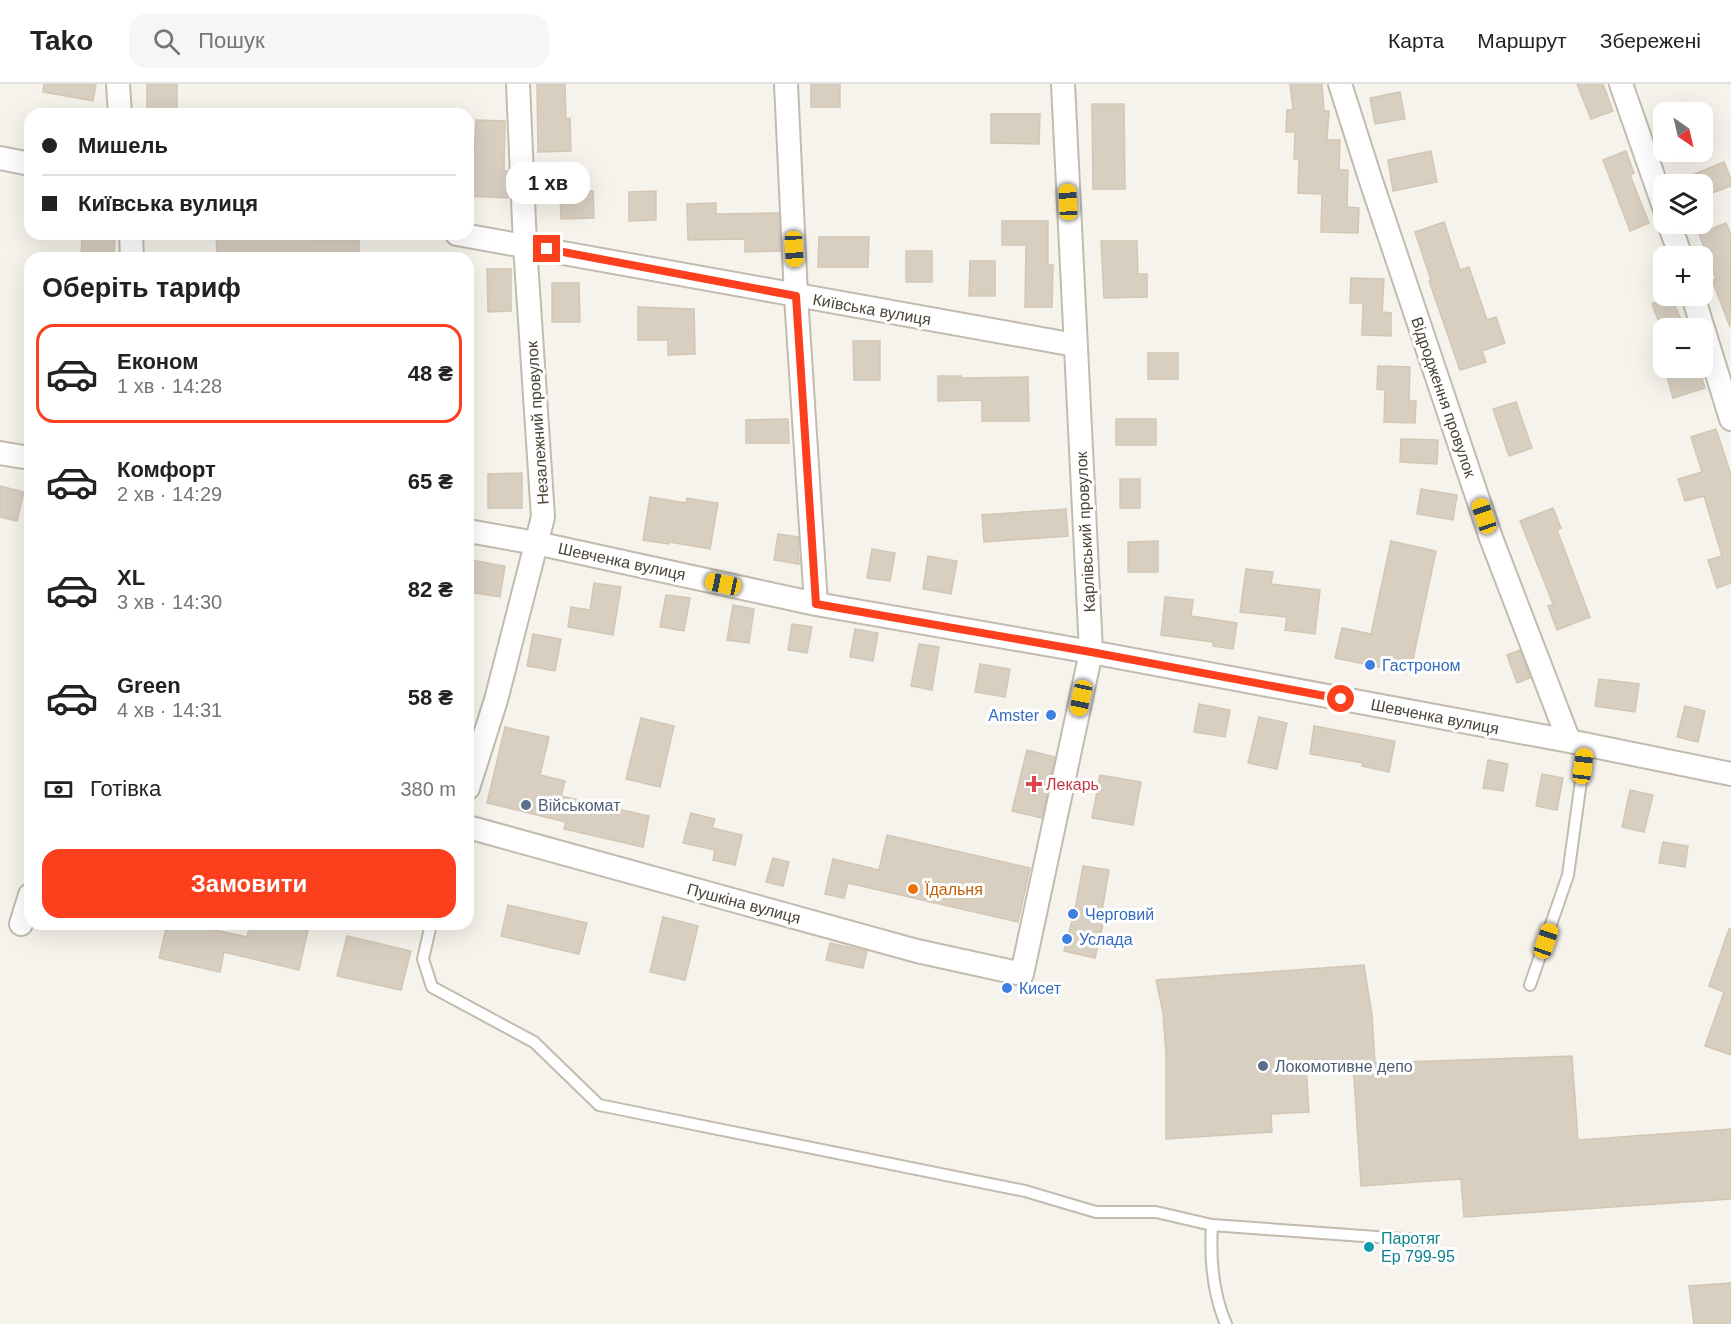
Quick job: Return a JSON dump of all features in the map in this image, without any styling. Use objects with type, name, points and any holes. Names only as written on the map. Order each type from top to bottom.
[{"type":"street","points":[[118,84],[120,108]]},
{"type":"street","name":"Незалежний провулок","points":[[474,769],[496,700],[543,517],[525,245],[518,84]]},
{"type":"street","points":[[786,84],[796,296],[816,604]]},
{"type":"street","name":"Карлівський провулок","points":[[1022,974],[1091,652],[1063,84]]},
{"type":"street","name":"Відродження провулок","points":[[1340,84],[1491,538],[1577,743]]},
{"type":"street","points":[[1621,84],[1653,176]]},
{"type":"street","points":[[0,158],[24,163]]},
{"type":"street","name":"Київська вулиця","points":[[474,237],[1075,345]]},
{"type":"street","points":[[1696,306],[1731,419]]},
{"type":"street","points":[[0,453],[24,457]]},
{"type":"street","name":"Шевченка вулиця","points":[[474,532],[536,543],[816,604],[1091,652],[1731,774]]},
{"type":"street","name":"Пушкіна вулиця","points":[[474,829],[917,951],[1022,974]]},
{"type":"street","points":[[21,924],[24,914]]},
{"type":"lane","points":[[1530,985],[1568,875],[1577,743]]},
{"type":"lane","points":[[430,930],[423,959],[432,987],[534,1042],[598,1105],[1025,1191],[1096,1212],[1156,1212],[1212,1225],[1418,1240]]},
{"type":"lane","points":[[1212,1225],[1212,1251],[1218,1305],[1226,1324]]},
{"type":"building","points":[[44,84],[96,84],[93,101],[43,92]]},
{"type":"building","points":[[147,84],[177,84],[177,108],[147,108]]},
{"type":"building","points":[[537,84],[565,84],[566,119],[570,118],[571,151],[538,152]]},
{"type":"building","points":[[811,84],[840,84],[840,107],[811,107]]},
{"type":"building","points":[[1290,84],[1322,84],[1324,111],[1329,111],[1327,140],[1340,140],[1339,170],[1348,170],[1347,207],[1359,208],[1358,233],[1321,232],[1322,194],[1298,193],[1299,159],[1294,159],[1295,132],[1286,132],[1287,110],[1293,110]]},
{"type":"building","points":[[1577,84],[1603,84],[1613,111],[1591,119]]},
{"type":"building","points":[[1400,92],[1405,119],[1375,124],[1370,98]]},
{"type":"building","points":[[1092,104],[1124,104],[1125,189],[1093,189]]},
{"type":"building","points":[[991,114],[1040,114],[1039,144],[991,143]]},
{"type":"building","points":[[476,120],[505,121],[504,171],[508,171],[508,198],[474,196]]},
{"type":"building","points":[[1431,151],[1437,182],[1393,191],[1388,160]]},
{"type":"building","points":[[1626,151],[1634,173],[1630,175],[1649,223],[1630,231],[1603,160]]},
{"type":"building","points":[[1724,162],[1731,179],[1731,186],[1713,193],[1713,174],[1695,174]]},
{"type":"building","points":[[593,191],[594,218],[561,219],[560,193]]},
{"type":"building","points":[[656,191],[656,220],[629,221],[629,192]]},
{"type":"building","points":[[716,203],[716,214],[779,213],[780,251],[745,252],[745,239],[688,240],[687,204]]},
{"type":"building","points":[[1002,221],[1048,221],[1048,265],[1053,265],[1052,307],[1025,307],[1026,245],[1002,245]]},
{"type":"building","points":[[1444,222],[1460,270],[1469,267],[1487,320],[1496,317],[1505,343],[1482,351],[1486,362],[1460,370],[1429,281],[1431,280],[1415,232]]},
{"type":"building","points":[[1726,223],[1731,235],[1730,327],[1713,283],[1713,280],[1716,279],[1713,271],[1713,246],[1704,246],[1699,234],[1713,234],[1713,228]]},
{"type":"building","points":[[819,237],[869,237],[868,267],[818,267]]},
{"type":"building","points":[[82,240],[115,240],[114,252],[81,252]]},
{"type":"building","points":[[216,240],[359,240],[359,252],[217,252]]},
{"type":"building","points":[[1101,241],[1137,241],[1138,274],[1147,274],[1147,297],[1104,298]]},
{"type":"building","points":[[906,251],[932,251],[932,282],[906,282]]},
{"type":"building","points":[[970,261],[995,261],[995,296],[969,296]]},
{"type":"building","points":[[487,269],[511,269],[511,311],[488,312]]},
{"type":"building","points":[[1351,278],[1384,279],[1382,312],[1391,313],[1391,336],[1362,335],[1363,303],[1350,303]]},
{"type":"building","points":[[552,283],[579,283],[580,322],[552,322]]},
{"type":"building","points":[[1652,304],[1653,306],[1675,306],[1680,318],[1657,318]]},
{"type":"building","points":[[638,307],[694,309],[695,354],[668,355],[668,340],[638,340]]},
{"type":"building","points":[[853,341],[880,341],[880,380],[854,380]]},
{"type":"building","points":[[1148,353],[1178,353],[1178,379],[1148,379]]},
{"type":"building","points":[[1378,366],[1410,367],[1409,401],[1416,401],[1415,423],[1384,422],[1385,390],[1377,389]]},
{"type":"building","points":[[938,376],[1028,377],[1029,421],[982,421],[982,400],[938,401]]},
{"type":"building","points":[[1667,378],[1702,378],[1705,388],[1673,398]]},
{"type":"building","points":[[1516,402],[1532,448],[1509,456],[1493,409]]},
{"type":"building","points":[[788,419],[789,443],[746,443],[746,420]]},
{"type":"building","points":[[1116,419],[1156,419],[1156,445],[1116,445]]},
{"type":"building","points":[[1716,429],[1731,475],[1731,583],[1717,588],[1708,560],[1722,556],[1704,496],[1685,501],[1678,479],[1702,472],[1691,437]]},
{"type":"building","points":[[1401,439],[1438,440],[1437,464],[1400,462]]},
{"type":"building","points":[[522,473],[522,508],[488,508],[488,474]]},
{"type":"building","points":[[1120,479],[1140,479],[1140,508],[1120,508]]},
{"type":"building","points":[[0,486],[24,492],[17,521],[0,517]]},
{"type":"building","points":[[1421,489],[1457,495],[1453,520],[1417,514]]},
{"type":"building","points":[[650,497],[686,503],[687,498],[718,503],[710,549],[643,540]]},
{"type":"building","points":[[1553,508],[1561,528],[1557,530],[1590,617],[1557,630],[1548,606],[1553,604],[1520,521]]},
{"type":"building","points":[[1066,509],[1068,536],[984,542],[982,515]]},
{"type":"building","points":[[778,534],[798,537],[799,564],[774,560]]},
{"type":"building","points":[[1158,541],[1158,572],[1128,572],[1128,542]]},
{"type":"building","points":[[1391,541],[1436,551],[1410,673],[1335,658],[1342,628],[1371,634]]},
{"type":"building","points":[[872,549],[895,553],[890,581],[867,578]]},
{"type":"building","points":[[928,556],[957,561],[951,594],[923,589]]},
{"type":"building","points":[[474,561],[505,566],[500,597],[474,593]]},
{"type":"building","points":[[1246,569],[1273,572],[1271,584],[1320,590],[1315,634],[1285,630],[1287,617],[1240,612]]},
{"type":"building","points":[[594,583],[621,587],[613,635],[568,627],[571,607],[590,610]]},
{"type":"building","points":[[666,595],[690,598],[684,631],[660,627]]},
{"type":"building","points":[[1165,597],[1193,600],[1191,616],[1237,623],[1233,649],[1213,646],[1213,642],[1161,635]]},
{"type":"building","points":[[733,605],[754,609],[749,643],[727,640]]},
{"type":"building","points":[[792,624],[812,627],[807,653],[788,650]]},
{"type":"building","points":[[855,629],[878,633],[873,661],[850,657]]},
{"type":"building","points":[[533,634],[561,639],[555,671],[527,666]]},
{"type":"building","points":[[919,644],[939,647],[932,690],[911,686]]},
{"type":"building","points":[[1520,650],[1530,678],[1517,683],[1507,655]]},
{"type":"building","points":[[980,664],[1010,669],[1005,697],[975,692]]},
{"type":"building","points":[[1599,679],[1639,684],[1635,712],[1595,706]]},
{"type":"building","points":[[1199,704],[1230,710],[1225,737],[1194,732]]},
{"type":"building","points":[[1685,706],[1705,711],[1698,742],[1677,737]]},
{"type":"building","points":[[1259,717],[1287,723],[1277,769],[1248,763]]},
{"type":"building","points":[[641,718],[674,726],[660,787],[626,779]]},
{"type":"building","points":[[1314,726],[1395,741],[1389,772],[1362,766],[1363,763],[1310,754]]},
{"type":"building","points":[[505,727],[549,737],[540,775],[565,781],[561,796],[649,816],[643,847],[564,829],[566,822],[487,803]]},
{"type":"building","name":"Лекарь","points":[[1027,750],[1055,757],[1042,818],[1012,811]]},
{"type":"building","points":[[1488,760],[1508,764],[1503,791],[1483,788]]},
{"type":"building","points":[[1542,774],[1563,778],[1557,810],[1536,806]]},
{"type":"building","points":[[1100,775],[1141,782],[1133,825],[1092,818]]},
{"type":"building","points":[[1630,790],[1653,795],[1644,832],[1622,827]]},
{"type":"building","points":[[691,813],[715,819],[712,828],[742,835],[735,865],[713,860],[715,850],[683,843]]},
{"type":"building","points":[[887,835],[1030,868],[1018,922],[848,883],[844,898],[825,894],[833,859],[879,870]]},
{"type":"building","points":[[1663,842],[1688,846],[1685,867],[1659,863]]},
{"type":"building","points":[[773,858],[789,862],[783,886],[766,882]]},
{"type":"building","points":[[1083,866],[1109,870],[1102,911],[1106,912],[1095,958],[1064,951]]},
{"type":"building","points":[[508,905],[587,923],[579,954],[501,936]]},
{"type":"building","points":[[663,917],[698,926],[685,980],[650,972]]},
{"type":"building","points":[[1729,929],[1731,929],[1731,1055],[1705,1046],[1724,992],[1709,986]]},
{"type":"building","points":[[166,930],[215,930],[247,937],[249,930],[308,930],[299,970],[224,952],[220,972],[159,958]]},
{"type":"building","points":[[347,936],[411,951],[401,990],[337,976]]},
{"type":"building","points":[[830,943],[867,951],[863,968],[826,960]]},
{"type":"building","points":[[1364,965],[1372,1015],[1375,1063],[1572,1056],[1578,1140],[1731,1129],[1731,1199],[1464,1217],[1461,1179],[1361,1186],[1353,1062],[1306,1066],[1309,1112],[1271,1114],[1272,1132],[1166,1139],[1166,1054],[1163,1013],[1156,980]]},
{"type":"building","points":[[1731,1283],[1731,1324],[1694,1324],[1689,1286]]},
{"type":"place","name":"Гастроном","points":[[1370,665]]},
{"type":"place","name":"Amster","points":[[1051,715]]},
{"type":"place","name":"Лекарь","points":[[1034,784]]},
{"type":"place","name":"Військомат","points":[[526,805]]},
{"type":"place","name":"Їдальня","points":[[913,889]]},
{"type":"place","name":"Черговий","points":[[1073,914]]},
{"type":"place","name":"Услада","points":[[1067,939]]},
{"type":"place","name":"Кисет","points":[[1007,988]]},
{"type":"place","name":"Локомотивне депо","points":[[1263,1066]]},
{"type":"place","name":"Паротяг Ер 799-95","points":[[1369,1247]]},
{"type":"route","points":[[547,249],[796,296],[816,604],[1341,699]]}]
